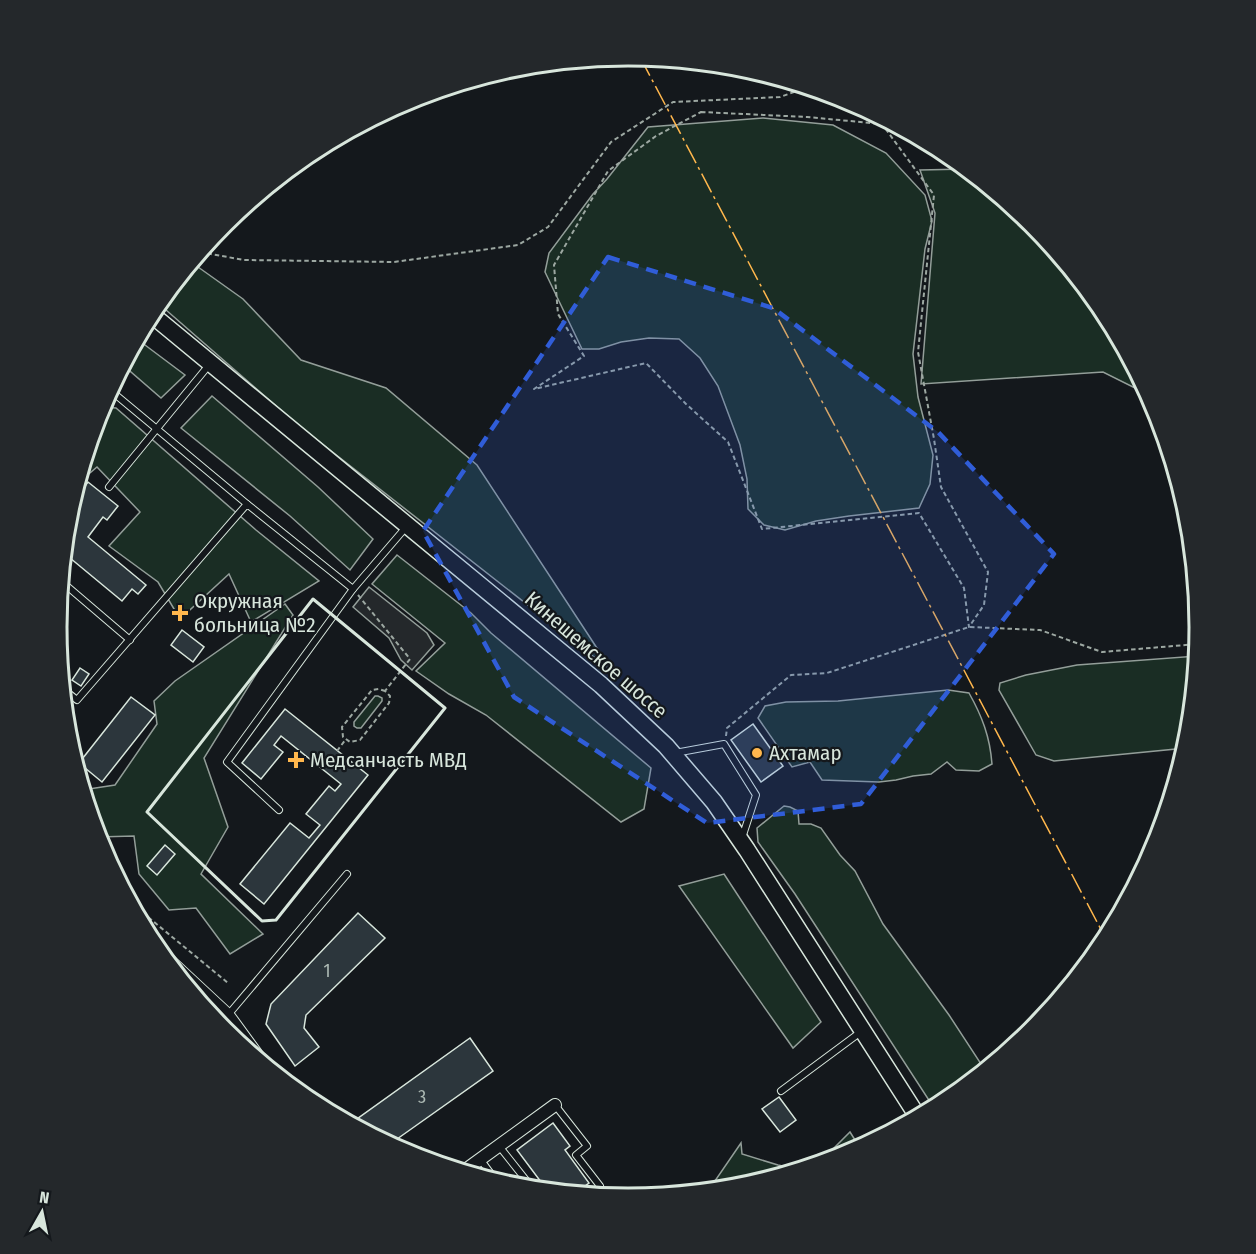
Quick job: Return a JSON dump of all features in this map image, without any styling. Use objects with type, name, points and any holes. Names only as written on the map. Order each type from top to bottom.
[{"type":"main road","name":"Кинешемское шоссе","points":[[159,320],[601,685],[673,754],[714,802],[914,1110]]},
{"type":"street","points":[[199,989],[228,1015],[242,1034]]},
{"type":"street","points":[[472,1166],[555,1105]]},
{"type":"lane","points":[[109,487],[211,363]]},
{"type":"lane","points":[[117,396],[352,589]]},
{"type":"lane","points":[[72,696],[77,700],[247,504]]},
{"type":"lane","points":[[279,810],[227,762],[352,589],[407,525]]},
{"type":"lane","points":[[68,587],[130,640]]},
{"type":"lane","points":[[673,754],[724,744],[756,795],[741,842]]},
{"type":"lane","points":[[228,1015],[346,874]]},
{"type":"lane","points":[[781,1091],[863,1031]]},
{"type":"lane","points":[[555,1105],[587,1146],[576,1155],[599,1187]]},
{"type":"lane","points":[[499,1146],[524,1178]]},
{"type":"lane","points":[[480,1159],[488,1170]]},
{"type":"path","points":[[209,254],[244,260],[394,262],[518,245],[548,227],[611,142],[673,102],[780,97],[795,92]]},
{"type":"path","points":[[874,123],[807,117],[700,112],[656,136],[608,171],[554,265],[558,314],[584,356],[534,389],[646,363],[686,404],[728,441],[762,529],[919,513],[964,588],[969,627]]},
{"type":"path","points":[[886,129],[934,195],[918,352],[941,487],[988,572],[984,605],[969,627]]},
{"type":"path","points":[[352,589],[410,659],[385,691]]},
{"type":"path","points":[[724,744],[728,728],[791,675],[827,673],[969,627],[1040,630],[1102,652],[1189,645]]},
{"type":"path","points":[[372,690],[385,691],[390,696],[389,703],[360,740],[350,742],[343,736],[342,727],[372,690]]},
{"type":"path","points":[[337,751],[346,739]]},
{"type":"path","points":[[148,917],[228,983]]},
{"type":"highlighted area","points":[[608,257],[773,308],[938,432],[1054,554],[861,804],[707,823],[514,697],[423,531]]},
{"type":"green space","points":[[763,118],[833,125],[886,153],[925,195],[932,221],[925,249],[913,354],[918,397],[933,455],[930,484],[919,508],[816,521],[785,530],[764,525],[748,509],[747,479],[740,445],[718,386],[700,358],[679,339],[649,338],[621,342],[599,349],[582,349],[545,272],[549,253],[593,194],[648,127]]},
{"type":"green space","points":[[952,169],[998,205],[1025,230],[1073,285],[1094,315],[1135,388],[1103,372],[921,384],[935,213],[920,170]]},
{"type":"green space","points":[[198,267],[243,299],[301,360],[386,388],[477,465],[612,671],[298,425],[166,310]]},
{"type":"green space","points":[[143,344],[185,375],[161,398],[129,371]]},
{"type":"green space","points":[[212,396],[318,487],[373,539],[350,570],[290,516],[181,428]]},
{"type":"green space","points":[[112,408],[116,408],[256,530],[319,581],[251,622],[229,574],[180,619],[158,582],[109,546],[140,512],[97,467],[88,474],[110,412]]},
{"type":"green space","points":[[397,555],[471,613],[491,633],[651,768],[644,809],[621,822],[486,715],[449,694],[416,671],[445,643],[372,584]]},
{"type":"green space","points":[[285,604],[293,615],[204,758],[228,827],[201,874],[263,934],[230,954],[196,908],[169,910],[139,874],[134,836],[108,837],[91,789],[115,785],[157,724],[154,701],[175,681]]},
{"type":"green space","points":[[1188,657],[1184,700],[1175,749],[1054,761],[1036,755],[999,690],[1000,683],[1026,675],[1077,665]]},
{"type":"green space","points":[[948,690],[969,693],[981,718],[992,764],[979,771],[956,770],[947,762],[931,774],[896,780],[879,782],[822,780],[810,762],[792,767],[758,718],[765,706],[786,702],[838,701]]},
{"type":"green space","points":[[375,696],[382,698],[382,701],[361,728],[357,728],[354,722]]},
{"type":"green space","points":[[784,806],[798,811],[799,824],[811,824],[821,828],[840,855],[855,871],[883,924],[949,1015],[981,1063],[929,1100],[795,894],[758,842],[757,828]]},
{"type":"green space","points":[[724,874],[821,1022],[793,1048],[679,886]]},
{"type":"green space","points":[[850,1132],[855,1140],[833,1149]]},
{"type":"green space","points":[[741,1143],[742,1154],[782,1166],[737,1177],[715,1181]]},
{"type":"shaded area","points":[[369,587],[427,633],[434,645],[412,670],[401,660],[389,638],[353,607]]},
{"type":"building","name":"Окружная больница №2","points":[[88,482],[118,506],[107,520],[103,517],[88,537],[146,585],[138,594],[132,589],[122,601],[71,559],[85,486]]},
{"type":"building","points":[[182,630],[204,647],[193,662],[171,645]]},
{"type":"building","points":[[80,668],[89,674],[81,686],[72,680]]},
{"type":"building","points":[[131,697],[155,715],[102,782],[85,768],[83,758]]},
{"type":"building","name":"Медсанчасть МВД","points":[[285,709],[368,775],[264,904],[240,884],[290,823],[309,838],[320,825],[306,814],[329,786],[335,791],[341,784],[281,736],[274,745],[283,752],[261,779],[242,763]]},
{"type":"building","name":"Ахтамар","points":[[753,724],[783,766],[761,782],[731,740]]},
{"type":"building","points":[[165,845],[175,854],[157,875],[147,866]]},
{"type":"building","points":[[358,913],[385,938],[306,1015],[304,1028],[319,1047],[295,1066],[266,1024],[271,1004]]},
{"type":"building","points":[[470,1038],[493,1071],[398,1138],[358,1118]]},
{"type":"building","points":[[779,1097],[796,1120],[780,1132],[762,1109]]},
{"type":"building","points":[[553,1123],[570,1146],[565,1150],[589,1183],[584,1186],[540,1180],[517,1150]]},
{"type":"wall","points":[[313,599],[445,708],[276,920],[262,921],[147,812],[313,599]]},
{"type":"power","points":[[645,66],[1101,929]]},
{"type":"place","name":"Окружная больница №2","points":[[180,613]]},
{"type":"place","name":"Ахтамар","points":[[757,753]]},
{"type":"place","name":"Медсанчасть МВД","points":[[296,760]]}]
